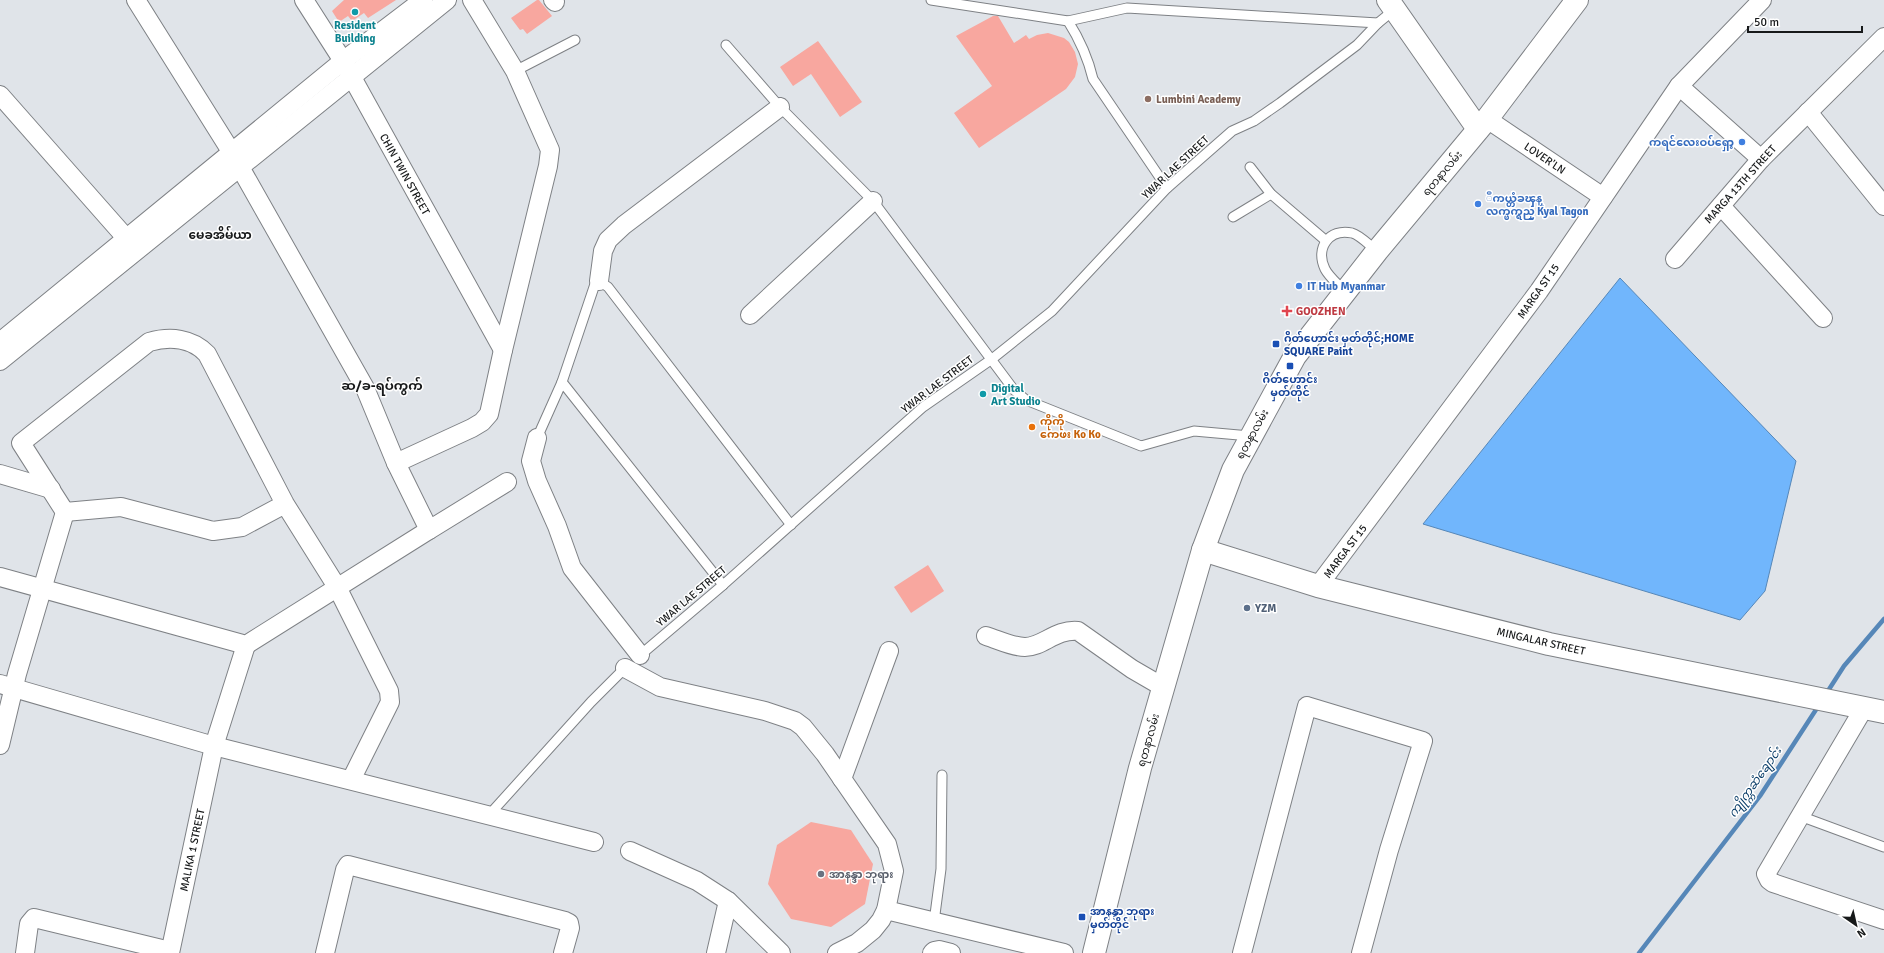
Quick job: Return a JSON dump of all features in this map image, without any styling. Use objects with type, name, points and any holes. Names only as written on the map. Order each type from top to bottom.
[{"type":"main road","name":"ရတနာလမ်း","points":[[1094,953],[1140,768],[1203,550],[1233,470],[1250,436],[1295,356],[1377,251],[1483,124],[1577,0]]},
{"type":"main road","points":[[1387,11],[1483,124]]},
{"type":"main road","name":"MINGALAR STREET","points":[[1203,550],[1318,586],[1549,644],[1867,708]]},
{"type":"street","points":[[136,0],[236,160],[365,388],[396,463],[429,530]]},
{"type":"street","name":"CHIN TWIN STREET","points":[[304,0],[342,61],[503,350]]},
{"type":"street","points":[[0,360],[236,160],[342,61],[423,0]]},
{"type":"street","points":[[0,342],[127,239],[351,77],[447,0]]},
{"type":"street","points":[[396,463],[482,422],[489,414],[548,166],[550,150],[515,71],[472,0]]},
{"type":"street","name":"MARGA ST 15","points":[[1318,586],[1530,303],[1679,86],[1762,0]]},
{"type":"street","name":"MARGA 13TH STREET","points":[[1675,259],[1761,159],[1884,37]]},
{"type":"street","points":[[1679,86],[1761,159]]},
{"type":"street","points":[[0,95],[127,239]]},
{"type":"street","points":[[599,280],[603,251],[608,240],[624,225],[780,107]]},
{"type":"street","points":[[1808,112],[1884,206]]},
{"type":"street","name":"LOVER'LN","points":[[1483,124],[1603,197]]},
{"type":"street","points":[[750,315],[874,201]]},
{"type":"street","points":[[1721,206],[1823,318]]},
{"type":"street","points":[[0,745],[7,686],[42,588],[65,512],[21,443],[149,342],[158,339],[176,339],[198,345],[207,354],[285,504],[337,587],[391,696],[390,702],[351,780]]},
{"type":"street","points":[[537,438],[531,461],[537,481],[557,526],[572,568],[640,655]]},
{"type":"street","points":[[0,474],[50,489]]},
{"type":"street","points":[[0,577],[246,645],[507,482]]},
{"type":"street","points":[[65,512],[120,507],[213,531],[242,527],[285,504]]},
{"type":"street","points":[[986,636],[1013,646],[1027,647],[1068,630],[1078,631],[1132,669],[1163,687]]},
{"type":"street","name":"MALIKA 1 STREET","points":[[170,952],[214,746],[246,645]]},
{"type":"street","points":[[842,779],[889,651]]},
{"type":"street","points":[[625,668],[660,687],[765,711],[795,721],[803,727],[842,779],[887,844],[894,870],[886,910],[881,920],[873,930],[857,943],[837,953]]},
{"type":"street","points":[[7,686],[214,746],[594,842]]},
{"type":"street","points":[[1242,953],[1307,706],[1423,741],[1389,850],[1361,953]]},
{"type":"street","points":[[1867,708],[1766,874],[1769,880],[1773,883],[1884,920]]},
{"type":"street","points":[[630,851],[697,881],[728,901],[781,953]]},
{"type":"street","points":[[325,953],[345,870],[348,865],[569,923],[570,928],[563,953]]},
{"type":"street","points":[[716,953],[728,901]]},
{"type":"street","points":[[886,910],[1064,953]]},
{"type":"street","points":[[25,953],[29,924],[34,918],[170,952]]},
{"type":"street","points":[[932,953],[939,950],[950,953]]},
{"type":"lane","points":[[931,0],[1068,21],[1127,8],[1387,11]]},
{"type":"lane","name":"YWAR LAE STREET","points":[[489,815],[591,702],[625,668],[723,585],[923,407],[992,359],[1052,311],[1167,188],[1232,131],[1254,121],[1357,45],[1387,11]]},
{"type":"lane","points":[[1068,21],[1089,60],[1093,79],[1167,188]]},
{"type":"lane","points":[[515,71],[575,40]]},
{"type":"lane","points":[[726,45],[780,107],[874,201],[1014,390],[1026,400],[1141,446],[1194,431],[1250,436]]},
{"type":"lane","points":[[1250,167],[1271,194],[1325,240]]},
{"type":"lane","points":[[1233,217],[1271,194]]},
{"type":"lane","points":[[1345,292],[1325,269],[1321,254],[1325,240],[1337,232],[1353,233],[1377,251]]},
{"type":"lane","points":[[537,438],[562,382],[595,284],[599,280],[608,287],[791,525]]},
{"type":"lane","points":[[562,382],[723,585]]},
{"type":"lane","points":[[934,922],[941,870],[942,775]]},
{"type":"lane","points":[[1800,816],[1884,847]]},
{"type":"water","points":[[1620,278],[1796,461],[1765,591],[1740,620],[1423,524]]},
{"type":"building","name":"Resident Building","points":[[344,0],[396,0],[368,18],[364,13],[352,21],[348,16],[339,22],[332,11]]},
{"type":"building","points":[[539,0],[552,16],[527,34],[523,29],[520,30],[511,18]]},
{"type":"building","points":[[993,16],[998,16],[1014,43],[1026,35],[1029,39],[1037,35],[1048,33],[1064,38],[1069,42],[1075,52],[1078,64],[1075,77],[1066,89],[979,148],[954,113],[992,86],[956,36]]},
{"type":"building","points":[[818,41],[862,102],[840,117],[811,74],[793,86],[780,67]]},
{"type":"building","points":[[928,565],[944,591],[911,613],[894,587]]},
{"type":"building","name":"အာနန္ဒာ ဘုရား","points":[[811,822],[851,830],[873,864],[865,904],[831,927],[791,919],[768,884],[777,845]]},
{"type":"waterway","name":"ကျိုက္ကဆံချောင်း","points":[[1826,694],[1844,666],[1884,619]]},
{"type":"waterway","name":"ကျိုက္ကဆံချောင်း","points":[[1639,953],[1760,796],[1819,705]]},
{"type":"place","name":"Resident Building","points":[[355,12]]},
{"type":"place","name":"Lumbini Academy","points":[[1148,99]]},
{"type":"place","name":"ကရင်လေးဝပ်ရှော့","points":[[1742,142]]},
{"type":"place","name":"ဳကယ္တံခၾန္ လက္ဖက္ရည္ Kyal Tagon","points":[[1478,204]]},
{"type":"place","name":"IT Hub Myanmar","points":[[1299,286]]},
{"type":"place","name":"GOOZHEN","points":[[1287,311]]},
{"type":"place","name":"ဂိတ်ဟောင်း မှတ်တိုင်;HOME SQUARE Paint","points":[[1276,344]]},
{"type":"place","name":"ဂိတ်ဟောင်း မှတ်တိုင်","points":[[1290,366]]},
{"type":"place","name":"Digital Art Studio","points":[[983,394]]},
{"type":"place","name":"ကိုကို ကေဖး Ko Ko","points":[[1032,427]]},
{"type":"place","name":"YZM","points":[[1247,608]]},
{"type":"place","name":"အာနန္ဒာ ဘုရား","points":[[821,874]]},
{"type":"place","name":"အာနန္ဒာ ဘုရား မှတ်တိုင်","points":[[1082,917]]},
{"type":"district","name":"မေခအိမ်ယာ","points":[[220,235]]},
{"type":"district","name":"ဆ/ခ-ရပ်ကွက်","points":[[382,385]]}]
